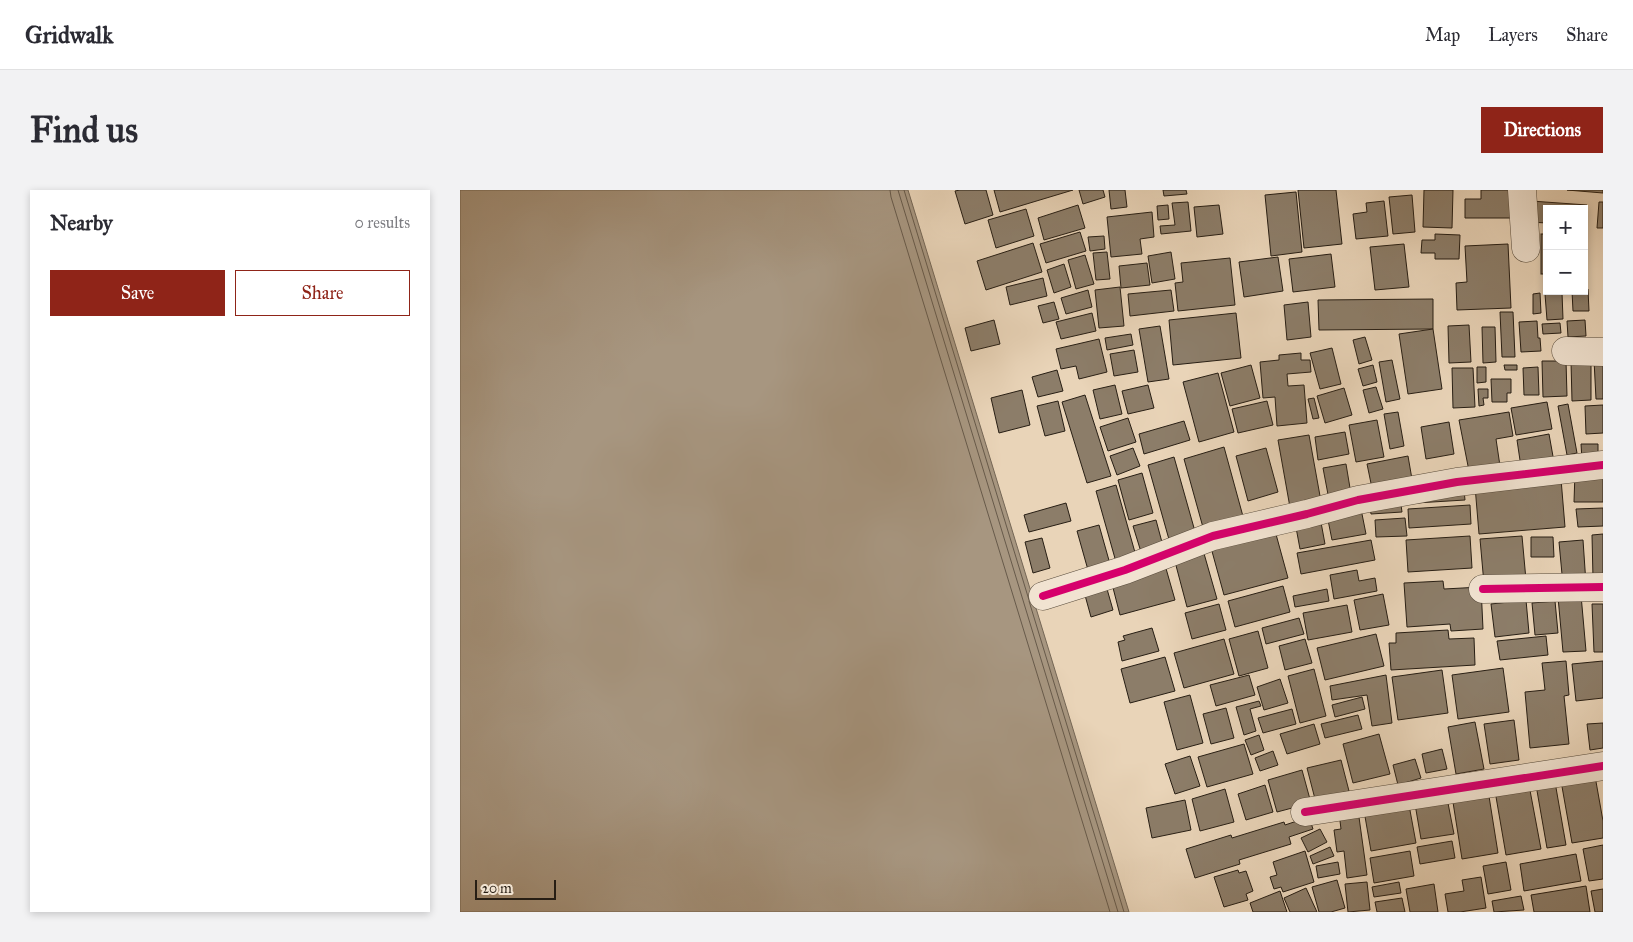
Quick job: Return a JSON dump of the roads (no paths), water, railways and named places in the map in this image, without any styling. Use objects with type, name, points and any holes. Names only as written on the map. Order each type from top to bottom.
[{"type":"street","points":[[1522,190],[1526,248]]},
{"type":"street","points":[[1566,351],[1603,352]]},
{"type":"street","points":[[1043,596],[1125,570],[1213,536],[1358,500],[1457,482],[1603,465]]},
{"type":"street","points":[[1483,588],[1603,587]]},
{"type":"street","points":[[1305,812],[1603,766]]},
{"type":"water","points":[[460,190],[908,190],[1129,912],[460,912]]}]
